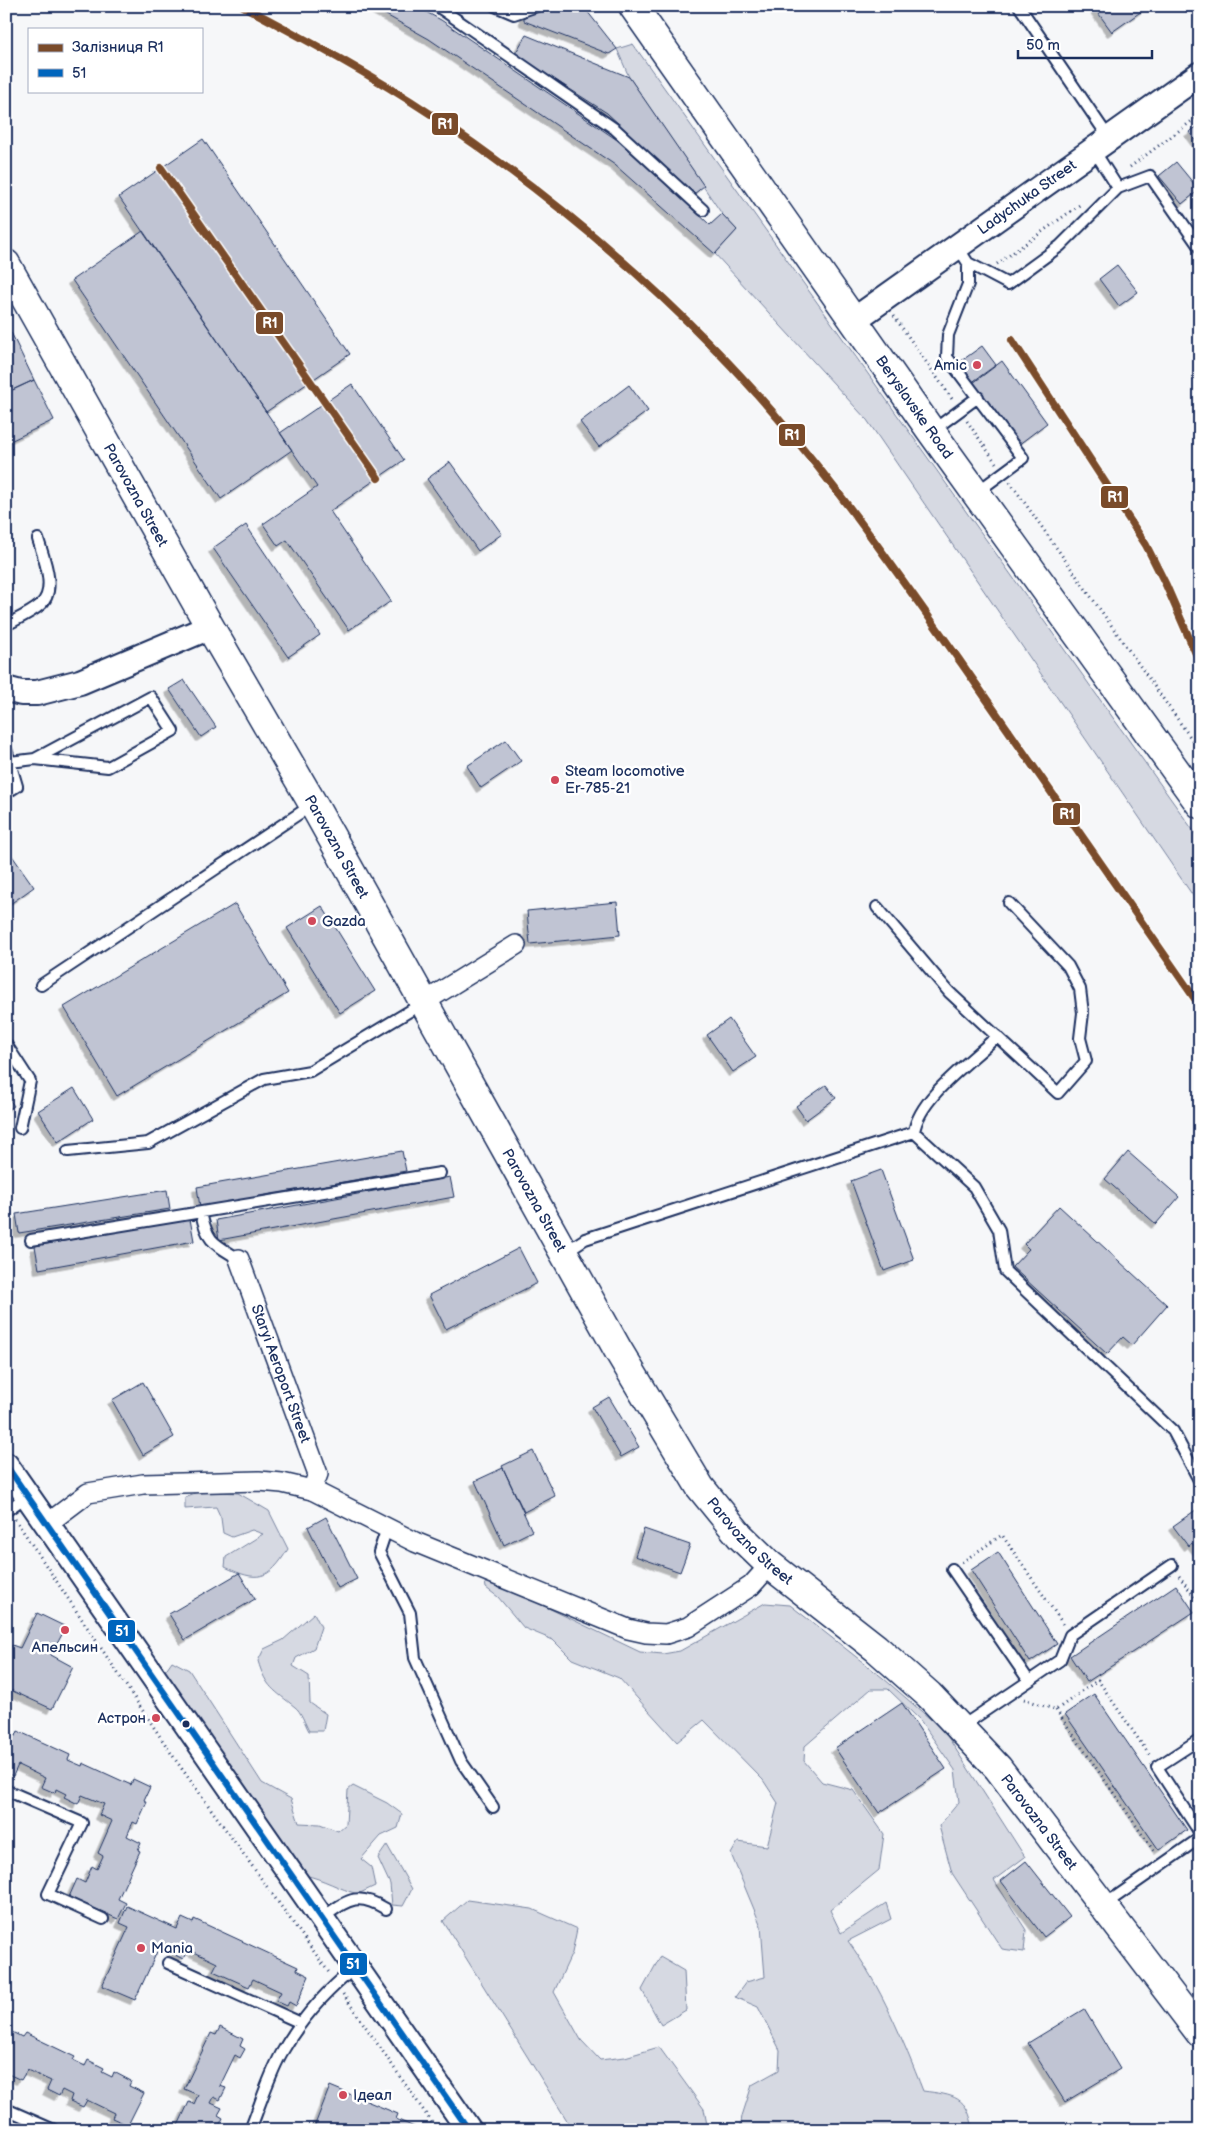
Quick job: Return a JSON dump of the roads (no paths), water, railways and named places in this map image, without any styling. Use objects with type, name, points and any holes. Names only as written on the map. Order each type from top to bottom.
[{"type":"main road","name":"Beryslavske Road","points":[[633,6],[931,431],[1200,804]]},
{"type":"main road","name":"Parovozna Street","points":[[6,264],[210,627],[313,804],[618,1350],[700,1487],[740,1536],[770,1565],[876,1648],[930,1695],[998,1768],[1200,2033]]},
{"type":"street","name":"Ladychuka Street","points":[[854,320],[882,299],[962,254],[1101,143],[1200,74]]},
{"type":"street","points":[[6,689],[21,693],[37,693],[80,682],[210,627]]},
{"type":"street","points":[[424,1002],[516,944]]},
{"type":"street","name":"Staryi Aeroport Street","points":[[239,1259],[318,1474],[312,1490]]},
{"type":"street","points":[[6,1465],[14,1505],[47,1524],[469,2130]]},
{"type":"street","points":[[47,1524],[88,1493],[143,1484],[259,1481],[312,1490],[415,1542],[628,1629],[646,1633],[666,1634],[688,1626],[751,1586],[770,1565]]},
{"type":"lane","points":[[438,6],[615,129],[703,210]]},
{"type":"lane","points":[[495,6],[514,14],[537,6]]},
{"type":"lane","points":[[1020,6],[1101,143],[1118,188]]},
{"type":"lane","points":[[962,254],[1008,284],[1060,246],[1118,188],[1150,176],[1200,248]]},
{"type":"lane","points":[[962,254],[968,284],[948,335],[948,357],[1023,458],[976,492]]},
{"type":"lane","points":[[931,431],[978,397]]},
{"type":"lane","points":[[6,625],[41,605],[47,596],[47,571],[38,539]]},
{"type":"lane","points":[[8,763],[35,759],[108,767],[173,731],[151,697],[35,759]]},
{"type":"lane","points":[[6,749],[8,763],[17,786],[6,793]]},
{"type":"lane","points":[[41,985],[313,804]]},
{"type":"lane","points":[[877,907],[949,992],[1058,1093],[1086,1061],[1080,1038],[1083,1013],[1080,989],[1068,966],[1009,903]]},
{"type":"lane","points":[[68,1151],[148,1143],[264,1079],[310,1071],[424,1002]]},
{"type":"lane","points":[[914,1132],[916,1120],[935,1095],[997,1036]]},
{"type":"lane","points":[[6,1044],[30,1081],[20,1128]]},
{"type":"lane","points":[[564,1252],[585,1239],[914,1132]]},
{"type":"lane","points":[[914,1132],[974,1186],[999,1230],[1005,1271],[1173,1432],[1200,1482]]},
{"type":"lane","points":[[31,1240],[440,1173]]},
{"type":"lane","points":[[201,1213],[206,1235],[213,1243],[239,1259]]},
{"type":"lane","points":[[387,1528],[379,1552],[410,1613],[415,1658],[461,1761],[493,1807]]},
{"type":"lane","points":[[960,1727],[1060,1660],[1070,1635],[1172,1565]]},
{"type":"lane","points":[[952,1569],[1029,1682]]},
{"type":"lane","points":[[1200,1738],[1157,1767],[1200,1833]]},
{"type":"lane","points":[[6,1790],[82,1823],[48,1894],[103,1919]]},
{"type":"lane","points":[[1103,1905],[1200,1838]]},
{"type":"lane","points":[[322,1918],[349,1899],[372,1900],[386,1910]]},
{"type":"lane","points":[[168,1963],[301,2022]]},
{"type":"lane","points":[[250,2130],[280,2056],[301,2022],[336,1983],[356,1967]]},
{"type":"lane","points":[[6,2109],[54,2130]]},
{"type":"rail line","name":"R1","points":[[243,6],[363,72],[470,141],[544,196],[615,254],[715,349],[782,423],[875,542],[1200,1006]]},
{"type":"rail line","name":"R1","points":[[161,168],[378,478]]},
{"type":"rail line","name":"R1","points":[[1012,340],[1146,545],[1166,585],[1200,663]]},
{"type":"place","name":"Amic","points":[[977,365]]},
{"type":"place","name":"Steam locomotive Er-785-21","points":[[555,780]]},
{"type":"place","name":"Gazda","points":[[312,921]]},
{"type":"place","name":"Апельсин","points":[[65,1630]]},
{"type":"place","name":"Астрон","points":[[156,1718]]},
{"type":"place","name":"Mania","points":[[141,1948]]},
{"type":"place","name":"Ідеал","points":[[343,2095]]}]
